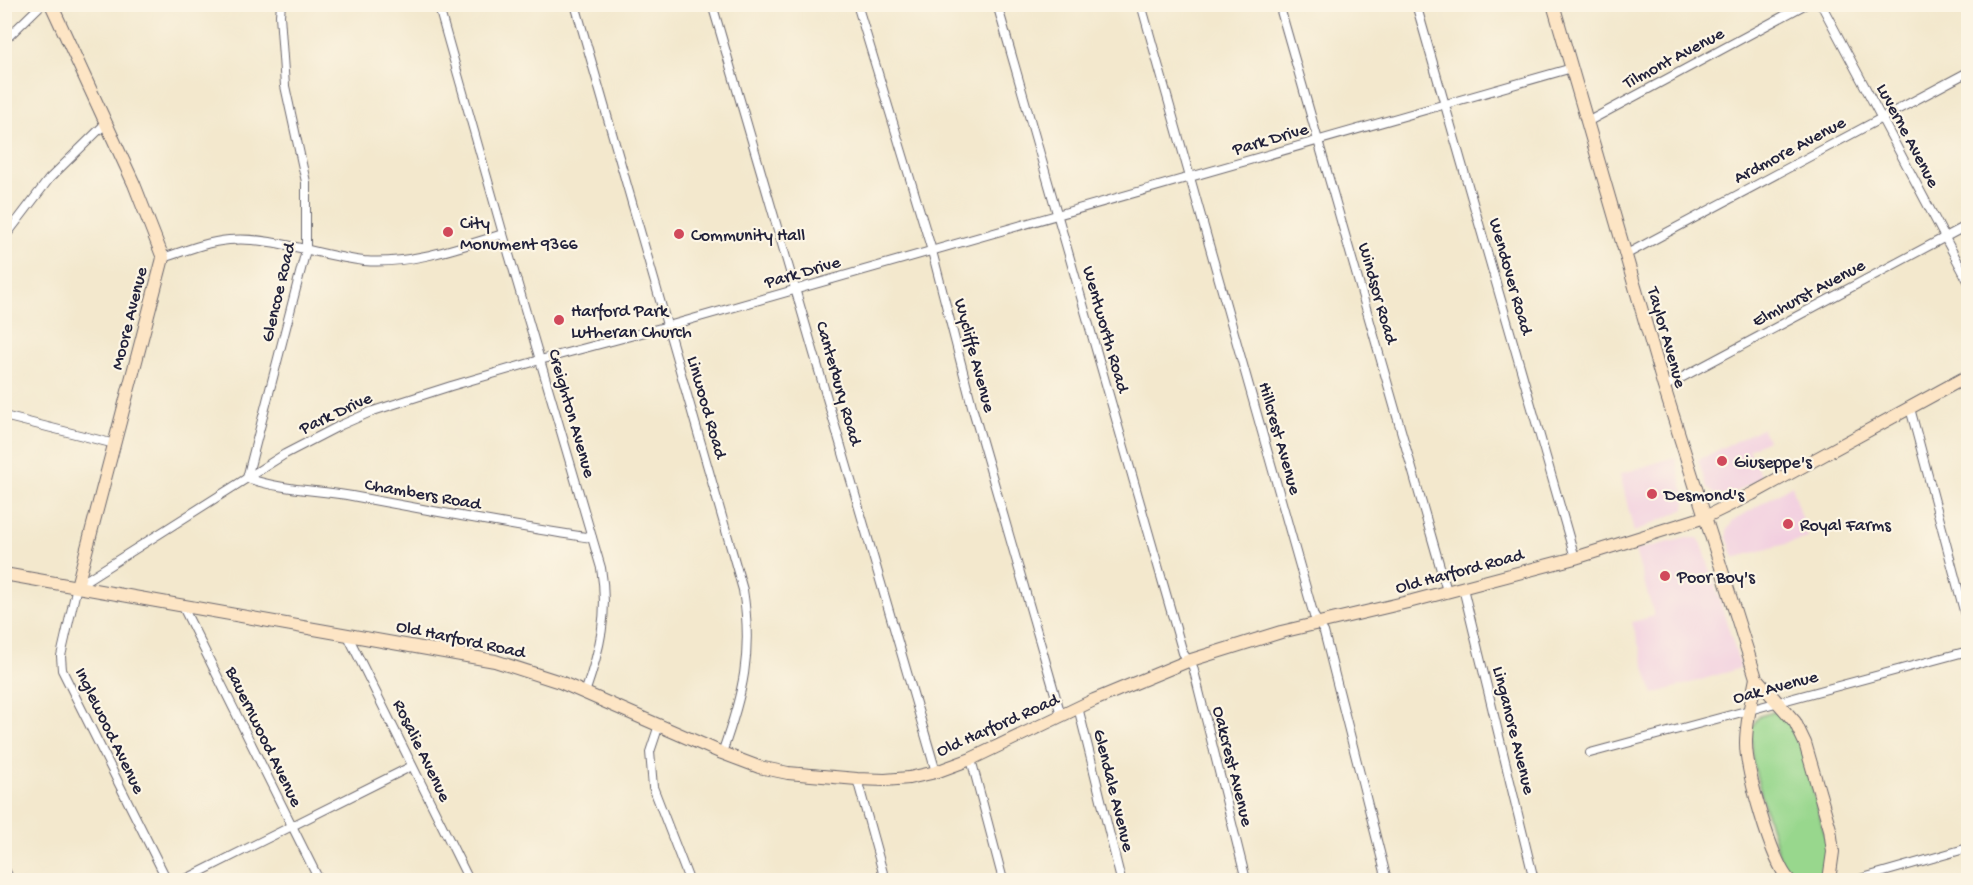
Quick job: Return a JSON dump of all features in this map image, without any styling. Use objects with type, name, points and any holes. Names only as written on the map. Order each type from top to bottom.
[{"type":"street","points":[[4,41],[42,4]]},
{"type":"street","name":"Moore Avenue","points":[[51,4],[106,123],[163,258],[77,586]]},
{"type":"street","name":"Glencoe Road","points":[[248,478],[306,250],[306,182],[285,86],[281,4]]},
{"type":"street","name":"Creighton Avenue","points":[[438,4],[601,568],[606,600],[600,642],[585,693]]},
{"type":"street","name":"Linwood Road","points":[[575,4],[743,590],[748,645],[745,676],[723,753]]},
{"type":"street","name":"Canterbury Road","points":[[712,4],[936,772]]},
{"type":"street","name":"Wycliffe Avenue","points":[[857,4],[932,251],[974,410],[1061,715]]},
{"type":"street","name":"Wentworth Road","points":[[997,4],[1183,653],[1188,661]]},
{"type":"street","name":"Hillcrest Avenue","points":[[1141,4],[1314,616],[1324,632],[1387,880]]},
{"type":"street","name":"Windsor Road","points":[[1279,4],[1448,591]]},
{"type":"street","name":"Wendover Road","points":[[1416,4],[1575,558]]},
{"type":"street","name":"Taylor Avenue","points":[[1553,4],[1664,387],[1756,678],[1795,722],[1805,743],[1830,829],[1833,852],[1829,880]]},
{"type":"street","name":"Tilmont Avenue","points":[[1587,122],[1806,4]]},
{"type":"street","name":"Luverne Avenue","points":[[1821,4],[1968,281]]},
{"type":"street","name":"Park Drive","points":[[77,586],[309,441],[374,411],[540,360],[668,327],[1572,68]]},
{"type":"street","name":"Ardmore Avenue","points":[[1626,255],[1968,72]]},
{"type":"street","points":[[4,238],[49,180],[106,123]]},
{"type":"street","name":"Elmhurst Avenue","points":[[1664,387],[1968,225]]},
{"type":"street","points":[[163,258],[207,244],[230,240],[254,241],[365,261],[385,261],[423,256],[503,234]]},
{"type":"street","name":"Old Harford Road","points":[[4,574],[495,661],[546,677],[723,753],[774,770],[857,779],[898,780],[936,772],[971,759],[1142,678],[1188,661],[1259,638],[1575,558],[1705,517],[1752,494],[1968,376]]},
{"type":"street","points":[[1910,408],[1968,627]]},
{"type":"street","points":[[4,416],[116,444]]},
{"type":"street","name":"Chambers Road","points":[[248,478],[280,486],[322,491],[592,538]]},
{"type":"street","name":"Inglewood Avenue","points":[[77,586],[62,646],[62,670],[167,880]]},
{"type":"street","name":"Linganore Avenue","points":[[1463,588],[1534,880]]},
{"type":"street","name":"Bauernwood Avenue","points":[[182,605],[319,880]]},
{"type":"street","name":"Rosalie Avenue","points":[[347,634],[470,880]]},
{"type":"street","name":"Oak Avenue","points":[[1590,753],[1968,651]]},
{"type":"street","name":"Oakcrest Avenue","points":[[1188,661],[1193,667],[1246,880]]},
{"type":"street","name":"Taylor Avenue","points":[[1756,678],[1746,743],[1750,770],[1770,844],[1788,880]]},
{"type":"street","name":"Glendale Avenue","points":[[1078,707],[1120,880]]},
{"type":"street","points":[[659,725],[650,752],[653,787],[689,880]]},
{"type":"street","points":[[971,759],[1003,880]]},
{"type":"street","points":[[184,880],[412,766]]},
{"type":"street","points":[[857,779],[885,880]]},
{"type":"street","points":[[1856,880],[1968,848]]},
{"type":"street","points":[[4,867],[10,880]]},
{"type":"shaded area","points":[[1762,428],[1768,440],[1749,449],[1762,478],[1727,496],[1715,494],[1707,488],[1698,460]]},
{"type":"shaded area","points":[[1675,457],[1686,500],[1685,509],[1634,532],[1620,474]]},
{"type":"shaded area","points":[[1792,485],[1808,538],[1734,558],[1727,537],[1727,530],[1733,521]]},
{"type":"shaded area","points":[[1687,538],[1698,538],[1702,544],[1741,668],[1653,694],[1632,622],[1654,616],[1635,550]]},
{"type":"green space","points":[[1773,712],[1787,719],[1800,741],[1828,847],[1825,877],[1821,880],[1792,878],[1782,865],[1766,813],[1753,763],[1751,731],[1760,716]]},
{"type":"place","name":"City Monument 9366","points":[[448,232]]},
{"type":"place","name":"Community Hall","points":[[679,234]]},
{"type":"place","name":"Harford Park Lutheran Church","points":[[559,320]]},
{"type":"place","name":"Giuseppe's","points":[[1722,461]]},
{"type":"place","name":"Desmond's","points":[[1652,494]]},
{"type":"place","name":"Royal Farms","points":[[1788,524]]},
{"type":"place","name":"Poor Boy's","points":[[1665,576]]}]
